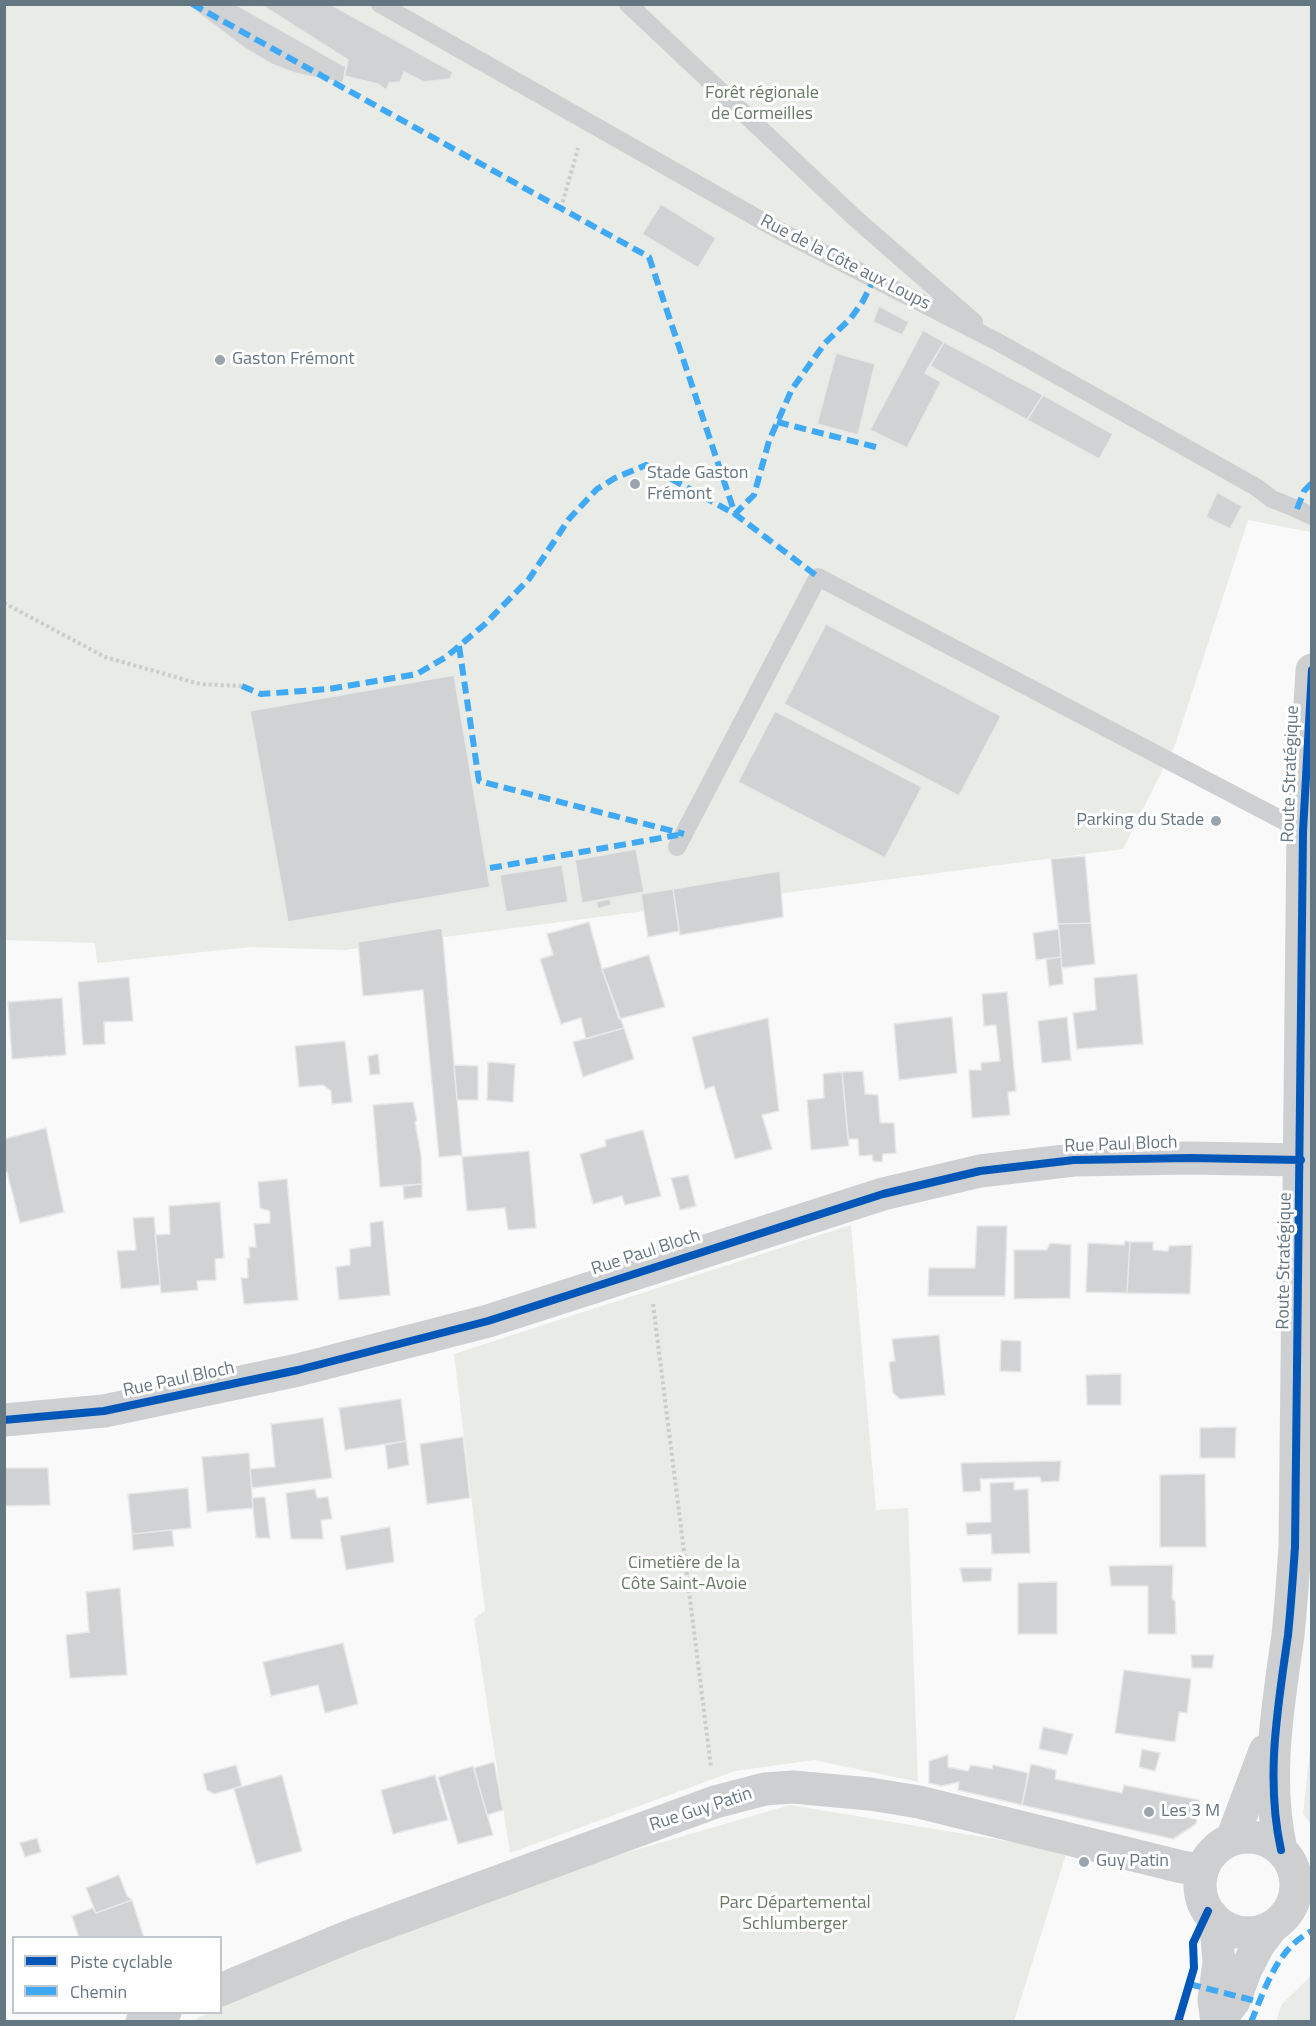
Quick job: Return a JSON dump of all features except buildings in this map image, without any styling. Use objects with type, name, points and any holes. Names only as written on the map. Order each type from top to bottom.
[{"type":"street","name":"Route Stratégique","points":[[1281,1850],[1273,1804],[1276,1721],[1288,1632],[1295,1547],[1303,831],[1311,670]]},
{"type":"street","name":"Rue Paul Bloch","points":[[4,1420],[104,1411],[298,1370],[488,1321],[883,1194],[980,1170],[1074,1160],[1190,1158],[1301,1160]]},
{"type":"street","name":"Route Stratégique","points":[[1232,1839],[1244,1812],[1276,1721]]},
{"type":"street","name":"Rue Guy Patin","points":[[222,1989],[350,1936],[715,1803],[765,1789],[793,1786],[919,1802],[1202,1870]]},
{"type":"street","points":[[1244,1836],[1256,1837],[1268,1841],[1287,1857],[1303,1893],[1259,1944],[1246,1969],[1234,2001],[1218,2022],[1214,2000],[1219,1962],[1217,1938],[1212,1916],[1202,1899],[1200,1884],[1202,1870],[1213,1851],[1232,1839],[1244,1836]]},
{"type":"street","points":[[1212,1916],[1230,1929],[1244,1933],[1258,1932],[1272,1927]]},
{"type":"street","points":[[142,2022],[162,2014]]},
{"type":"lane","name":"Rue de la Côte aux Loups","points":[[380,4],[780,231],[996,341],[1256,487],[1272,499],[1311,516]]},
{"type":"lane","points":[[628,4],[855,218],[996,341]]},
{"type":"lane","points":[[677,847],[818,577],[1303,831]]},
{"type":"path","points":[[561,208],[580,143],[591,124]]},
{"type":"path","points":[[4,603],[105,657],[200,684],[242,686]]},
{"type":"path","points":[[651,1267],[651,1289],[715,1803]]},
{"type":"green space","name":"Stade Gaston Frémont","points":[[5,5],[1311,5],[1311,532],[1248,520],[1175,745],[1123,849],[344,950],[251,947],[97,963],[95,943],[5,940]]},
{"type":"green space","name":"Cimetière de la Côte Saint-Avoie","points":[[851,1225],[876,1510],[908,1508],[918,1782],[814,1760],[735,1771],[510,1853],[474,1619],[485,1611],[454,1354]]},
{"type":"green space","points":[[1311,1741],[1311,1824],[1303,1814]]},
{"type":"green space","name":"Parc Départemental Schlumberger","points":[[790,1805],[1067,1851],[1014,2021],[191,2022],[205,2014],[222,2014],[222,2005],[402,1928],[598,1861]]},
{"type":"green space","points":[[1311,1976],[1311,2021],[1276,2021],[1282,2004]]},
{"type":"marked path","points":[[192,4],[649,257],[735,514],[754,495],[769,441],[792,389],[825,343],[851,318],[874,279]]},
{"type":"marked path","points":[[777,422],[876,447]]},
{"type":"marked path","points":[[242,686],[261,694],[329,689],[417,674],[446,657],[484,625],[529,579],[569,519],[597,489],[615,478],[646,465],[735,514],[818,577]]},
{"type":"marked path","points":[[1297,509],[1304,491],[1312,483]]},
{"type":"marked path","points":[[459,646],[479,781],[684,834]]},
{"type":"marked path","points":[[490,868],[678,835]]},
{"type":"marked path","points":[[1251,2022],[1267,1983],[1281,1959],[1300,1938],[1312,1931]]},
{"type":"marked path","points":[[1189,1984],[1260,2002]]},
{"type":"cycle path","points":[[1281,1850],[1276,1823],[1274,1769],[1277,1715],[1288,1635],[1295,1547],[1303,831],[1312,670]]},
{"type":"cycle path","points":[[4,1420],[104,1411],[298,1370],[488,1321],[883,1194],[980,1171],[1074,1160],[1190,1158],[1301,1160]]},
{"type":"cycle path","points":[[1178,2022],[1194,1968],[1193,1943],[1208,1911]]},
{"type":"place","name":"Gaston Frémont","points":[[220,360]]},
{"type":"place","name":"Stade Gaston Frémont","points":[[635,484]]},
{"type":"place","name":"Parking du Stade","points":[[1216,821]]},
{"type":"place","name":"Les 3 M","points":[[1149,1812]]},
{"type":"place","name":"Guy Patin","points":[[1084,1862]]},
{"type":"park label","name":"Forêt régionale de Cormeilles","points":[[762,104]]}]
